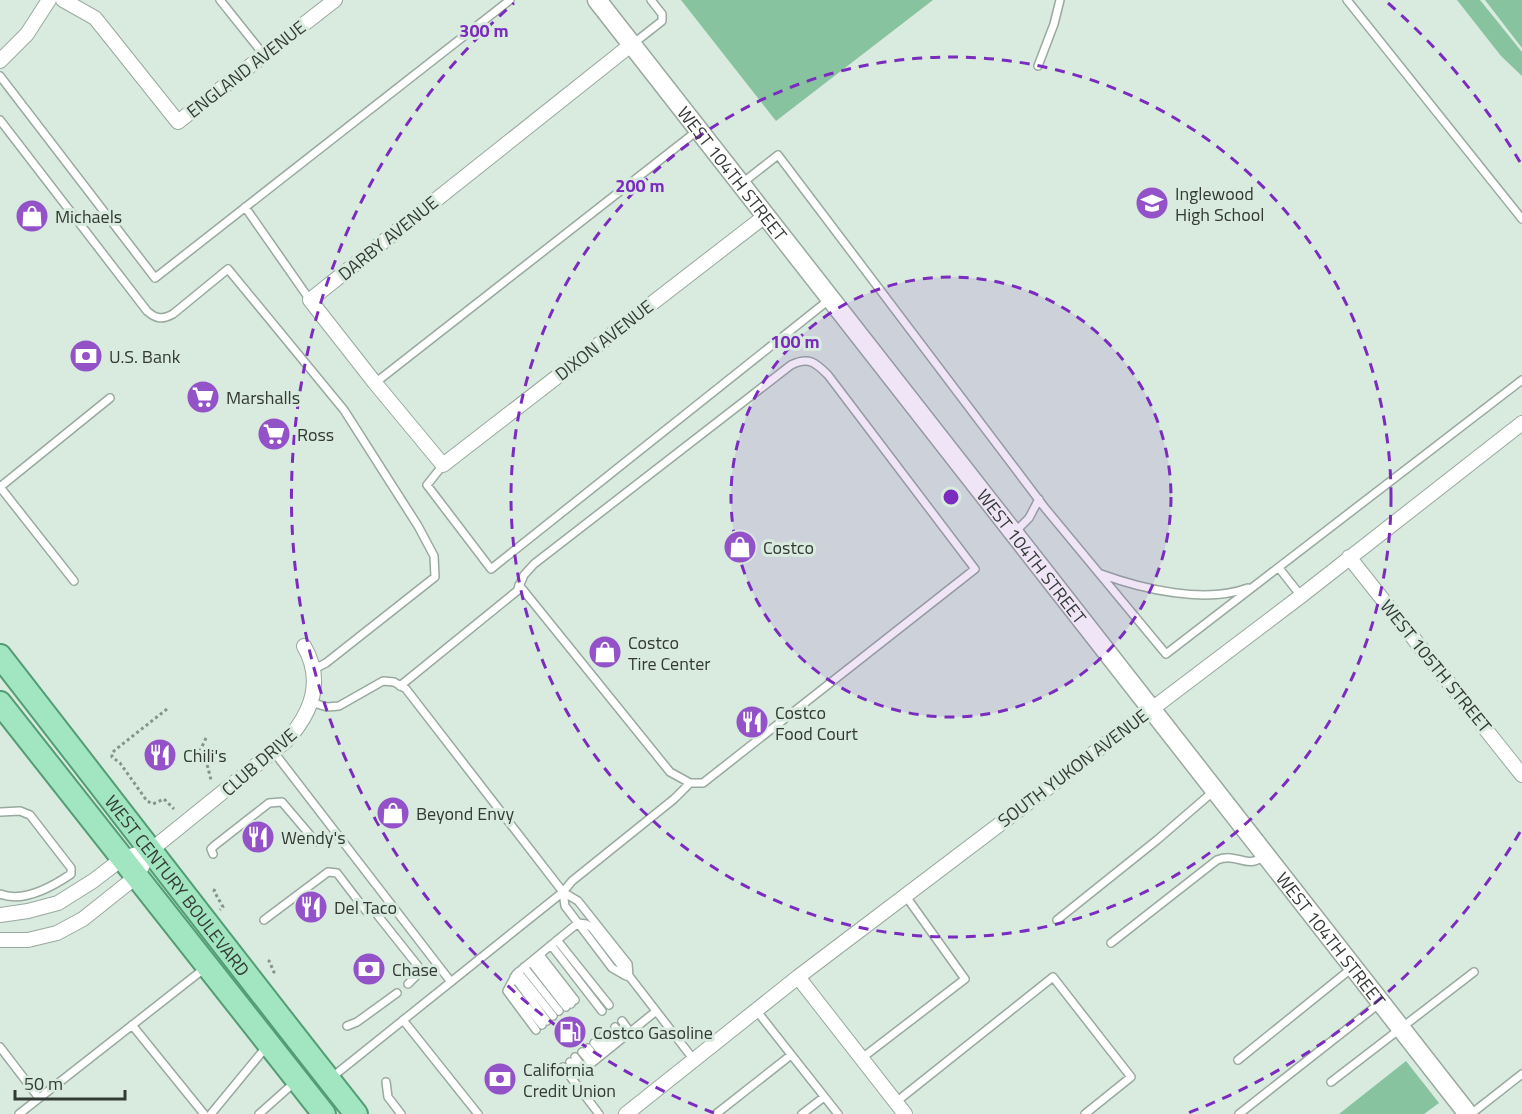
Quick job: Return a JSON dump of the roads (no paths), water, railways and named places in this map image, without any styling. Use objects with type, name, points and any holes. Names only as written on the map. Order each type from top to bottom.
[{"type":"main road","name":"WEST CENTURY BOULEVARD","points":[[0,656],[151,850],[171,880],[356,1114]]},
{"type":"main road","name":"WEST CENTURY BOULEVARD","points":[[0,703],[324,1114]]},
{"type":"street","points":[[0,61],[27,34],[49,0]]},
{"type":"street","name":"ENGLAND AVENUE","points":[[63,0],[94,18],[178,122],[335,0]]},
{"type":"street","name":"WEST 104TH STREET","points":[[597,0],[1467,1113]]},
{"type":"street","name":"DARBY AVENUE","points":[[310,300],[632,44]]},
{"type":"street","name":"DIXON AVENUE","points":[[443,465],[765,216]]},
{"type":"street","points":[[310,300],[443,465]]},
{"type":"street","name":"SOUTH YUKON AVENUE","points":[[626,1114],[798,977],[1301,596],[1522,423]]},
{"type":"street","name":"WEST 105TH STREET","points":[[1349,557],[1522,775]]},
{"type":"street","name":"CLUB DRIVE","points":[[0,940],[28,940],[57,933],[83,919],[137,876],[151,850],[299,728],[313,696],[314,669],[304,646]]},
{"type":"street","name":"CLUB DRIVE","points":[[0,915],[58,903],[93,881],[123,858],[151,850]]},
{"type":"street","points":[[798,977],[905,1114]]},
{"type":"lane","points":[[220,0],[264,55]]},
{"type":"lane","points":[[0,76],[154,278],[510,0]]},
{"type":"lane","points":[[632,44],[662,21],[662,14],[651,0]]},
{"type":"lane","points":[[1038,66],[1054,24],[1060,0]]},
{"type":"lane","points":[[1347,0],[1522,219]]},
{"type":"lane","points":[[0,120],[147,311],[155,318],[164,319],[173,314],[228,269],[344,410],[418,526],[434,556],[435,577],[326,663],[314,669]]},
{"type":"lane","points":[[375,383],[698,130]]},
{"type":"lane","points":[[740,184],[778,155],[1039,499],[1166,654],[1522,380]]},
{"type":"lane","points":[[245,207],[310,300]]},
{"type":"lane","points":[[443,465],[427,485],[491,569],[830,299]]},
{"type":"lane","points":[[400,686],[516,591],[524,574],[534,564],[791,365],[801,360],[816,363],[828,375],[975,569],[703,783],[690,783],[670,772],[519,585]]},
{"type":"lane","points":[[74,581],[0,487],[110,398]]},
{"type":"lane","points":[[1013,533],[1029,518],[1039,499]]},
{"type":"lane","points":[[1279,568],[1301,596]]},
{"type":"lane","points":[[1099,573],[1140,586],[1196,593],[1227,593],[1256,585]]},
{"type":"lane","points":[[310,702],[327,707],[339,706],[383,681],[394,682],[406,689],[563,892],[578,901],[628,964],[629,977]]},
{"type":"lane","points":[[273,751],[451,982]]},
{"type":"lane","points":[[329,1080],[563,892],[572,880],[674,799],[690,783]]},
{"type":"lane","points":[[1057,920],[1215,790]]},
{"type":"lane","points":[[213,854],[214,846],[269,803],[276,802],[282,802],[316,842]]},
{"type":"lane","points":[[0,894],[15,897],[45,890],[71,874],[71,868],[30,815],[20,811],[1,812]]},
{"type":"lane","points":[[1111,943],[1217,860],[1229,856],[1257,862],[1266,855]]},
{"type":"lane","points":[[264,920],[328,872],[337,873],[418,966],[418,974],[408,984]]},
{"type":"lane","points":[[563,892],[565,906],[612,968],[629,977],[694,1060]]},
{"type":"lane","points":[[862,1058],[965,979],[905,895]]},
{"type":"lane","points":[[556,1014],[510,986],[519,972],[578,923]]},
{"type":"lane","points":[[557,940],[609,1005]]},
{"type":"lane","points":[[551,945],[602,1011]]},
{"type":"lane","points":[[535,958],[556,1014]]},
{"type":"lane","points":[[535,958],[556,1014]]},
{"type":"lane","points":[[19,1114],[207,966]]},
{"type":"lane","points":[[1238,1060],[1354,966]]},
{"type":"lane","points":[[519,972],[556,1014]]},
{"type":"lane","points":[[1331,1082],[1474,972]]},
{"type":"lane","points":[[896,1102],[1053,977],[1131,1077],[1085,1114]]},
{"type":"lane","points":[[348,1026],[397,993]]},
{"type":"lane","points":[[1239,1114],[1382,1002]]},
{"type":"lane","points":[[756,1010],[838,1114]]},
{"type":"lane","points":[[572,1079],[655,1012]]},
{"type":"lane","points":[[403,1020],[478,1114]]},
{"type":"lane","points":[[622,1021],[630,1032]]},
{"type":"lane","points":[[132,1025],[204,1114]]},
{"type":"lane","points":[[615,1027],[623,1038]]},
{"type":"lane","points":[[593,1043],[602,1054]]},
{"type":"lane","points":[[593,1043],[602,1054]]},
{"type":"lane","points":[[593,1043],[602,1054]]},
{"type":"lane","points":[[211,1114],[269,1044]]},
{"type":"lane","points":[[0,1047],[39,1098]]},
{"type":"lane","points":[[716,1114],[791,1055]]},
{"type":"lane","points":[[573,1060],[582,1071]]},
{"type":"lane","points":[[563,1067],[600,1114]]},
{"type":"lane","points":[[1467,1113],[1522,1074]]},
{"type":"lane","points":[[259,1114],[297,1080]]},
{"type":"lane","points":[[386,1082],[388,1097],[401,1114]]},
{"type":"lane","points":[[802,1114],[824,1097]]},
{"type":"place","name":"Inglewood High School","points":[[1152,203]]},
{"type":"place","name":"Michaels","points":[[32,216]]},
{"type":"place","name":"U.S. Bank","points":[[86,356]]},
{"type":"place","name":"Marshalls","points":[[203,397]]},
{"type":"place","name":"Ross","points":[[274,434]]},
{"type":"place","name":"Costco","points":[[740,547]]},
{"type":"place","name":"Costco Tire Center","points":[[605,652]]},
{"type":"place","name":"Costco Food Court","points":[[752,722]]},
{"type":"place","name":"Chili's","points":[[160,755]]},
{"type":"place","name":"Beyond Envy","points":[[393,813]]},
{"type":"place","name":"Wendy's","points":[[258,837]]},
{"type":"place","name":"Del Taco","points":[[311,907]]},
{"type":"place","name":"Chase","points":[[369,969]]},
{"type":"place","name":"Costco Gasoline","points":[[570,1032]]},
{"type":"place","name":"California Credit Union","points":[[500,1079]]}]
